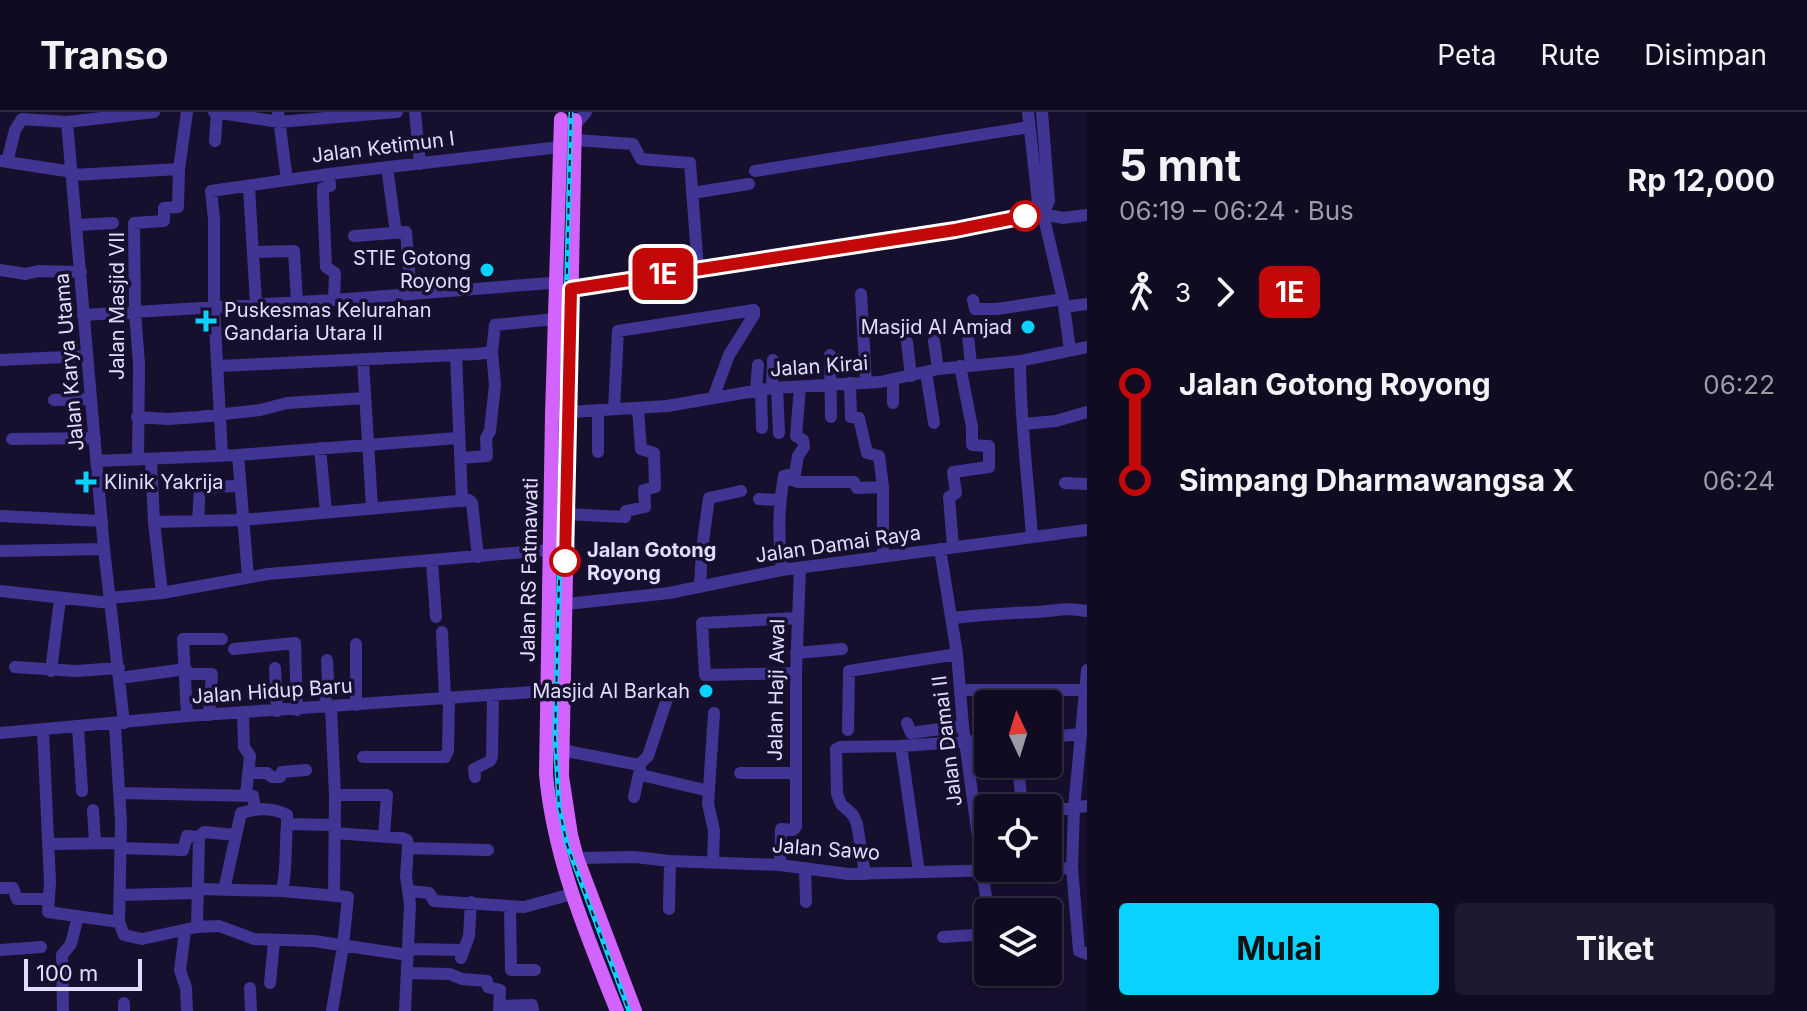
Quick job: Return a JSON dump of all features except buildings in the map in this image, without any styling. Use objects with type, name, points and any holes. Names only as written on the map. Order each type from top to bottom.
[{"type":"main road","name":"Jalan RS Fatmawati","points":[[574,123],[560,147],[569,412],[561,750],[565,801],[577,858],[635,1011]]},
{"type":"main road","name":"Jalan RS Fatmawati","points":[[574,123],[566,284],[555,319],[545,753],[551,818],[572,894],[617,1011]]},
{"type":"street","points":[[154,112],[67,122],[23,115],[4,161],[73,174],[179,169],[187,112]]},
{"type":"street","points":[[215,141],[219,113],[279,117],[397,112]]},
{"type":"street","points":[[415,112],[420,164]]},
{"type":"street","points":[[1028,112],[1038,202],[1064,303],[1070,350]]},
{"type":"street","points":[[1042,112],[1049,201],[1043,214]]},
{"type":"street","points":[[279,117],[287,180]]},
{"type":"street","name":"Jalan Karya Utama","points":[[67,122],[104,549],[119,673],[120,925]]},
{"type":"street","points":[[574,123],[633,144],[641,159],[690,163],[698,269]]},
{"type":"street","points":[[755,171],[1029,127]]},
{"type":"street","name":"Jalan Ketimun I","points":[[214,307],[211,191],[560,147]]},
{"type":"street","points":[[387,167],[396,233]]},
{"type":"street","name":"Jalan Masjid VII","points":[[162,593],[137,417],[139,364],[134,223],[164,221],[164,208],[178,207],[179,169]]},
{"type":"street","points":[[329,174],[330,186],[323,188],[323,195],[326,267],[335,273],[334,300]]},
{"type":"street","points":[[692,193],[749,184]]},
{"type":"street","points":[[249,187],[256,304]]},
{"type":"street","points":[[83,315],[566,284],[698,269],[1043,214],[1063,218],[1087,215]]},
{"type":"street","points":[[78,225],[113,223]]},
{"type":"street","points":[[354,236],[406,232],[411,294]]},
{"type":"street","points":[[253,252],[294,251],[297,302]]},
{"type":"street","points":[[0,270],[26,274],[38,271],[81,272]]},
{"type":"street","points":[[861,294],[866,383]]},
{"type":"street","points":[[973,300],[975,309],[1087,304]]},
{"type":"street","points":[[214,307],[222,455]]},
{"type":"street","points":[[614,409],[618,331],[755,311],[729,355],[713,398]]},
{"type":"street","points":[[460,458],[487,456],[486,438],[490,431],[495,385],[492,352],[495,325],[555,319]]},
{"type":"street","points":[[966,366],[968,336]]},
{"type":"street","points":[[934,341],[934,423]]},
{"type":"street","points":[[907,342],[911,376]]},
{"type":"street","name":"Jalan Kirai","points":[[569,412],[638,409],[766,389],[866,383],[932,370],[1020,361],[1087,347]]},
{"type":"street","points":[[219,366],[492,352]]},
{"type":"street","points":[[456,355],[462,501]]},
{"type":"street","points":[[830,355],[831,417]]},
{"type":"street","points":[[0,360],[87,356]]},
{"type":"street","points":[[762,428],[773,360]]},
{"type":"street","points":[[363,361],[372,507]]},
{"type":"street","points":[[1020,361],[1020,404],[1032,537]]},
{"type":"street","points":[[758,365],[779,433]]},
{"type":"street","name":"Jalan Damai II","points":[[966,366],[972,445],[989,446],[989,467],[953,472],[956,493],[949,497],[947,548],[963,726],[977,794]]},
{"type":"street","points":[[893,379],[893,403]]},
{"type":"street","points":[[850,383],[851,417],[859,418],[867,453],[879,456],[883,487],[883,557]]},
{"type":"street","points":[[788,476],[795,474],[797,458],[804,447],[803,440],[796,436],[800,387]]},
{"type":"street","points":[[137,417],[167,419],[260,410],[287,403],[365,398]]},
{"type":"street","points":[[54,400],[91,399]]},
{"type":"street","points":[[566,514],[625,517],[626,511],[645,507],[644,490],[655,487],[654,453],[641,449],[638,409]]},
{"type":"street","points":[[598,410],[598,452]]},
{"type":"street","points":[[1024,424],[1056,421],[1087,412]]},
{"type":"street","points":[[12,439],[95,438]]},
{"type":"street","points":[[97,461],[238,455],[458,438]]},
{"type":"street","points":[[320,448],[326,512]]},
{"type":"street","points":[[238,455],[248,577]]},
{"type":"street","points":[[788,476],[798,482],[854,482],[857,488],[883,487]]},
{"type":"street","points":[[782,570],[780,500],[788,476]]},
{"type":"street","points":[[1065,483],[1087,484]]},
{"type":"street","points":[[198,521],[200,487],[240,486]]},
{"type":"street","points":[[700,587],[709,498],[741,491]]},
{"type":"street","points":[[759,499],[780,500]]},
{"type":"street","points":[[154,522],[242,520],[462,501],[472,503],[478,557]]},
{"type":"street","points":[[0,516],[102,521]]},
{"type":"street","name":"Jalan Damai Raya","points":[[548,606],[669,593],[782,570],[1087,530]]},
{"type":"street","points":[[0,551],[104,549]]},
{"type":"street","points":[[0,591],[60,599],[110,601],[248,577],[549,550]]},
{"type":"street","points":[[432,562],[436,617]]},
{"type":"street","name":"Jalan Haji Awal","points":[[780,865],[781,829],[795,829],[800,568]]},
{"type":"street","points":[[51,671],[60,599]]},
{"type":"street","points":[[952,618],[1059,608],[1087,611]]},
{"type":"street","points":[[796,673],[705,675],[702,623],[797,618]]},
{"type":"street","points":[[363,757],[445,757],[448,751],[439,632]]},
{"type":"street","points":[[187,716],[183,639],[222,639]]},
{"type":"street","points":[[234,649],[295,643],[297,710]]},
{"type":"street","points":[[356,644],[356,705]]},
{"type":"street","points":[[796,653],[842,649]]},
{"type":"street","name":"Jalan Damai II","points":[[848,730],[849,671],[957,654]]},
{"type":"street","points":[[327,660],[328,682],[324,690],[329,707],[335,795],[334,895]]},
{"type":"street","points":[[15,667],[51,671],[212,674],[209,715]]},
{"type":"street","points":[[275,668],[277,711]]},
{"type":"street","points":[[1087,670],[1081,734],[1080,834],[1072,868],[1079,951],[1087,954]]},
{"type":"street","points":[[961,690],[1085,690]]},
{"type":"street","name":"Jalan Hidup Baru","points":[[0,733],[187,716],[547,691]]},
{"type":"street","points":[[475,777],[475,768],[492,757],[493,696]]},
{"type":"street","points":[[634,797],[639,770],[648,756],[667,699]]},
{"type":"street","points":[[243,713],[244,747],[250,756],[246,795]]},
{"type":"street","points":[[713,863],[714,830],[708,804],[714,713]]},
{"type":"street","points":[[907,723],[911,733],[963,726]]},
{"type":"street","points":[[78,728],[82,791]]},
{"type":"street","points":[[43,731],[49,844],[48,906]]},
{"type":"street","points":[[1062,736],[1081,734]]},
{"type":"street","points":[[865,874],[856,819],[841,804],[837,794],[836,749],[974,741]]},
{"type":"street","points":[[901,746],[919,872]]},
{"type":"street","points":[[561,750],[709,791]]},
{"type":"street","points":[[248,773],[280,777],[282,772],[306,770]]},
{"type":"street","points":[[740,773],[795,773]]},
{"type":"street","points":[[120,793],[255,796],[255,809]]},
{"type":"street","points":[[335,795],[387,795],[384,836]]},
{"type":"street","points":[[224,890],[241,813],[272,809],[288,817],[282,891]]},
{"type":"street","points":[[93,810],[95,842]]},
{"type":"street","points":[[287,824],[405,839],[408,848],[406,876],[410,891],[405,1011]]},
{"type":"street","points":[[194,1011],[187,1011],[186,988],[180,970],[197,891],[199,837],[204,832],[235,835]]},
{"type":"street","points":[[49,844],[95,842],[183,850],[187,836],[199,837]]},
{"type":"street","points":[[408,848],[488,850]]},
{"type":"street","name":"Jalan Sawo","points":[[577,858],[635,857],[780,865],[836,874],[974,870]]},
{"type":"street","points":[[669,909],[670,861]]},
{"type":"street","points":[[805,868],[806,902]]},
{"type":"street","name":"Jalan Sawo","points":[[1062,868],[1072,868]]},
{"type":"street","points":[[0,888],[13,888],[17,899],[120,925],[124,935],[135,939],[219,926],[251,938],[274,941],[314,941],[408,952],[462,954],[469,936],[471,902]]},
{"type":"street","points":[[120,895],[224,890],[348,897],[332,1011]]},
{"type":"street","points":[[410,891],[429,893],[434,901],[510,906],[536,905],[572,894]]},
{"type":"street","points":[[510,906],[511,970],[535,970]]},
{"type":"street","points":[[63,1011],[62,955],[71,944],[78,916]]},
{"type":"street","points":[[943,937],[974,935]]},
{"type":"street","points":[[270,983],[274,941]]},
{"type":"street","points":[[0,950],[41,947]]},
{"type":"street","points":[[407,973],[450,974],[462,979],[487,981],[488,987],[500,990],[500,1009],[532,1005],[533,1011]]},
{"type":"street","points":[[250,988],[251,1011]]},
{"type":"railway","points":[[571,112],[555,738],[559,807],[567,845],[629,1011]]},
{"type":"bus line","name":"1E","points":[[565,561],[571,289],[796,252],[955,230],[1025,216]]},
{"type":"place","name":"STIE Gotong Royong","points":[[487,270]]},
{"type":"place","name":"Puskesmas Kelurahan Gandaria Utara II","points":[[206,321]]},
{"type":"place","name":"Masjid Al Amjad","points":[[1028,327]]},
{"type":"place","name":"Klinik Yakrija","points":[[86,482]]},
{"type":"place","name":"Jalan Gotong Royong","points":[[565,561]]},
{"type":"place","name":"Masjid Al Barkah","points":[[706,691]]}]
